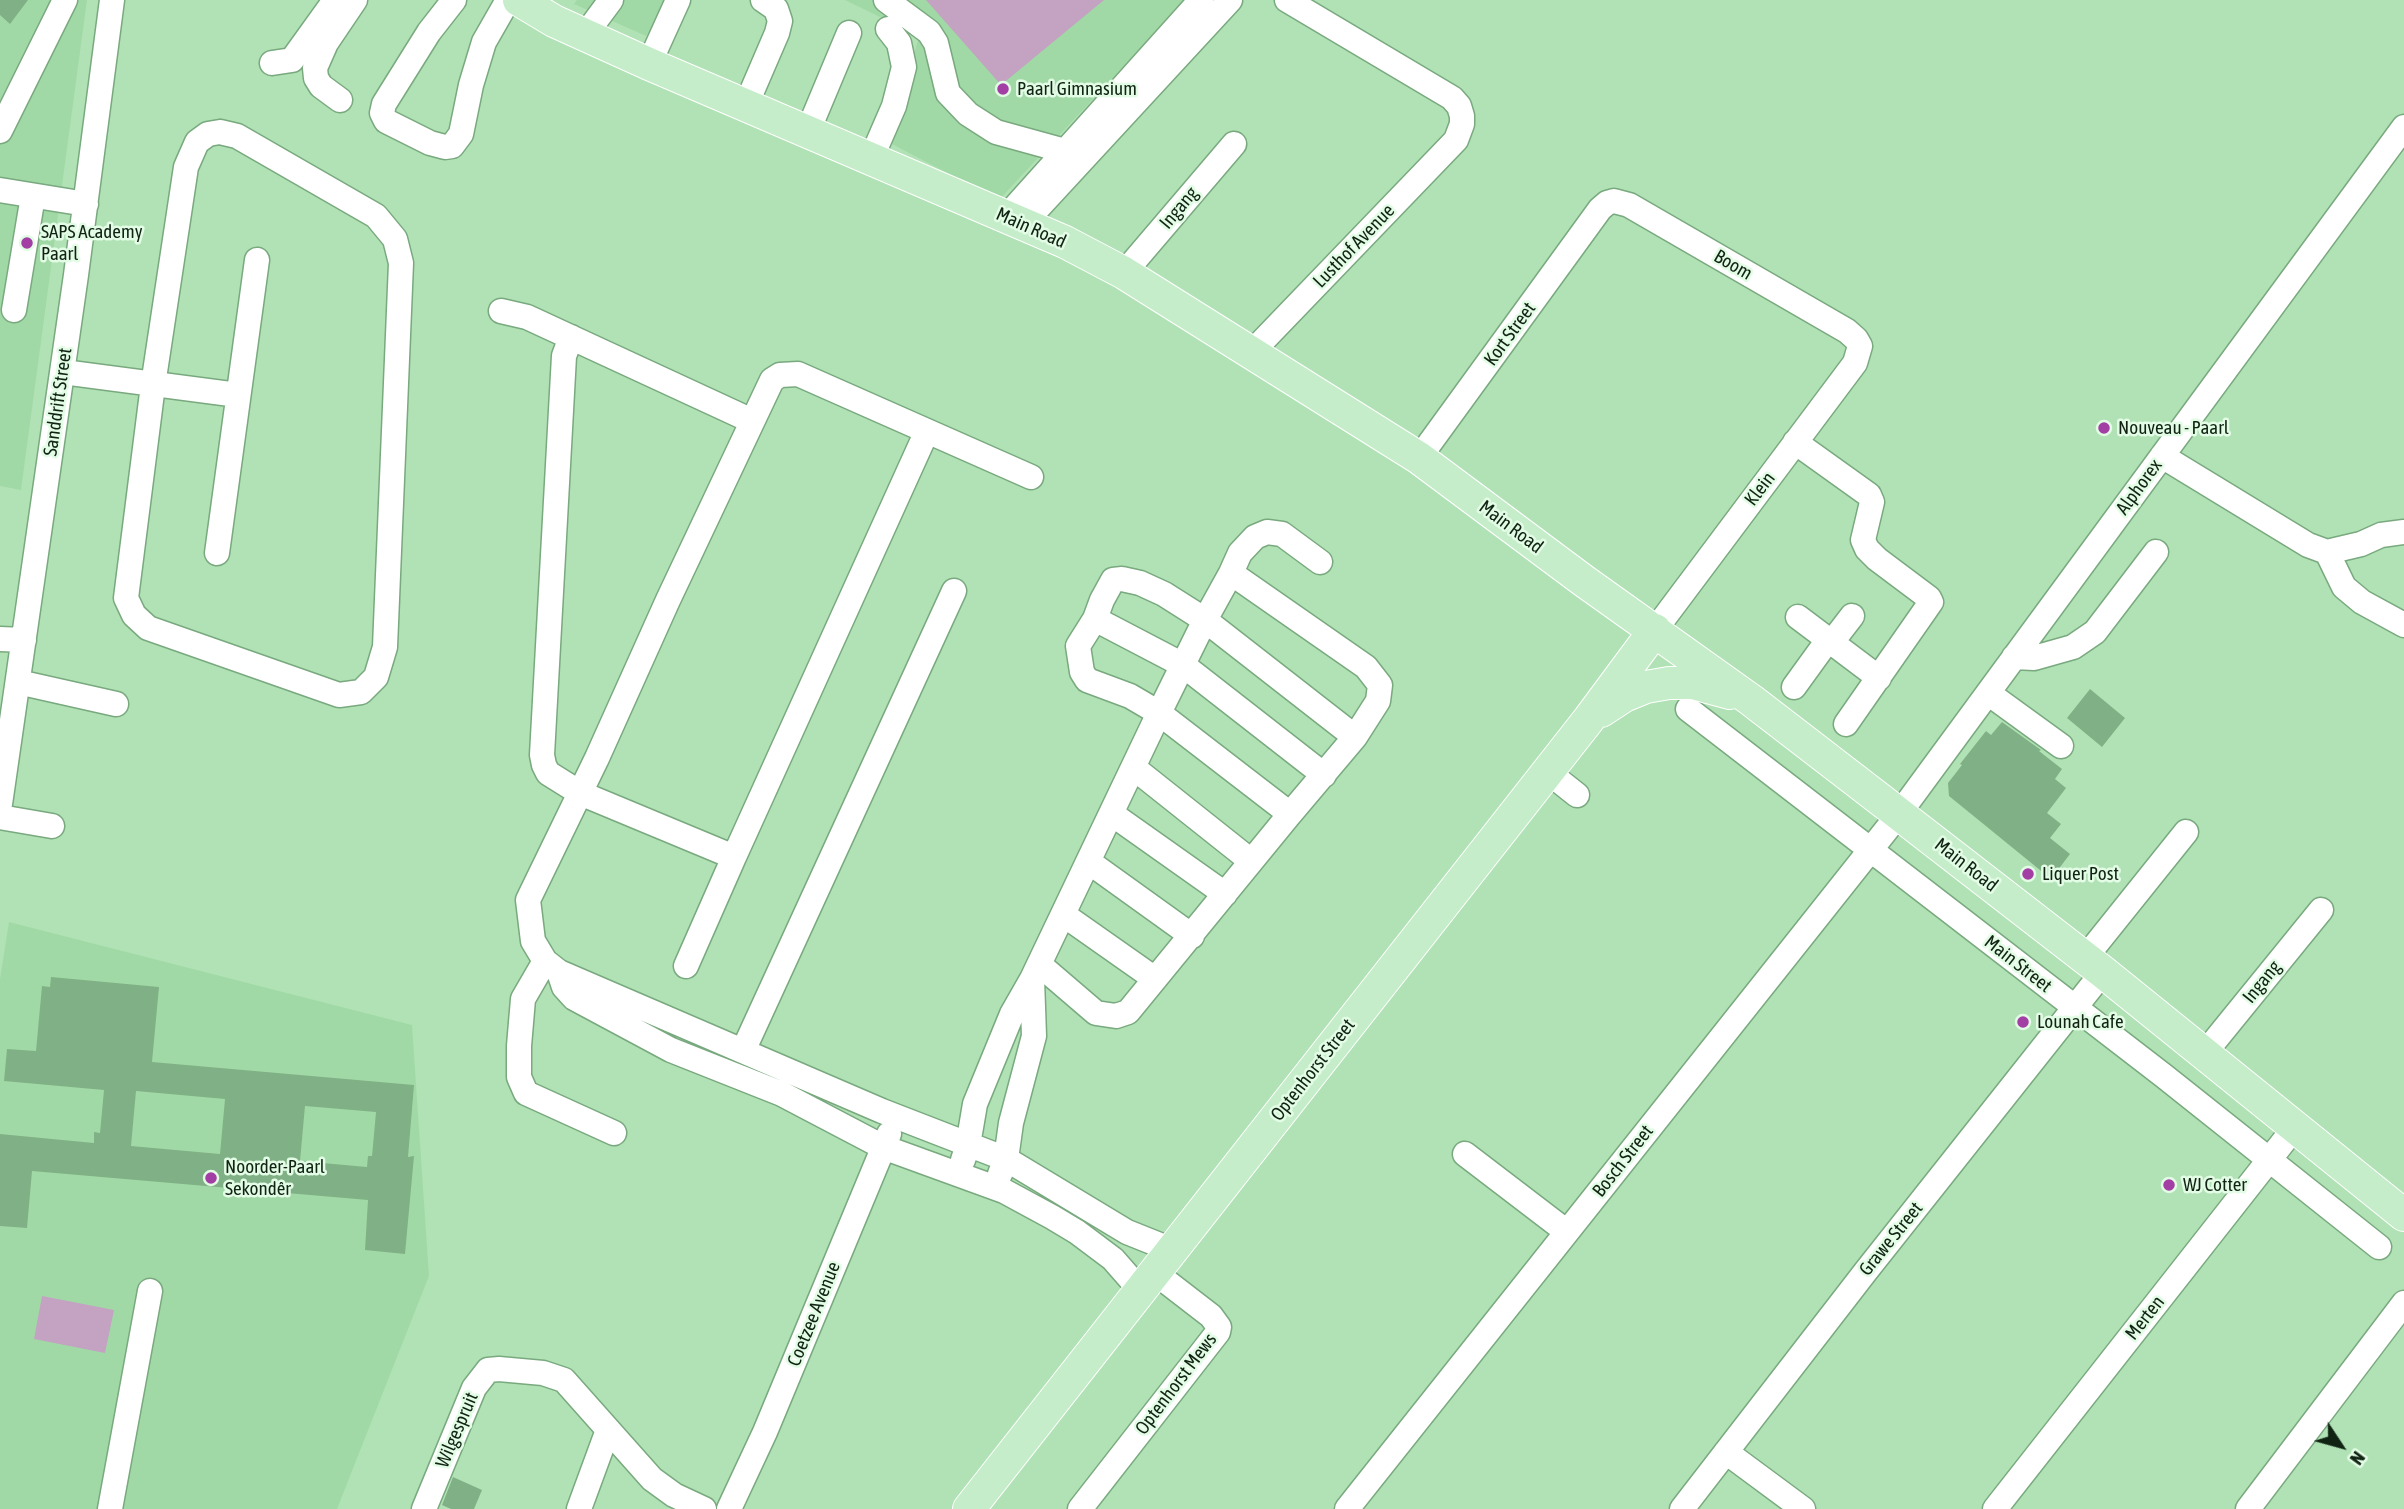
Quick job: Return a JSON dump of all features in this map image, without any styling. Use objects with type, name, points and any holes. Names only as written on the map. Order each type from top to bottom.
[{"type":"main road","name":"Main Road","points":[[519,0],[554,21],[649,64],[1015,220],[1124,273],[1419,458],[1584,581],[1751,700],[2094,965],[2404,1215]]},
{"type":"main road","name":"Optenhorst Street","points":[[969,1509],[1548,772],[1655,630]]},
{"type":"main road","points":[[1589,719],[1624,696],[1646,687],[1669,683],[1708,685],[1751,700]]},
{"type":"street","points":[[0,131],[65,0]]},
{"type":"street","name":"Sanddrift Street","points":[[0,804],[18,681],[12,639],[63,372],[112,0]]},
{"type":"street","points":[[272,63],[292,60],[335,0]]},
{"type":"street","points":[[340,100],[321,86],[316,78],[315,68],[326,43],[355,0]]},
{"type":"street","points":[[454,0],[429,32],[384,104],[382,113],[386,121],[445,147],[452,146],[461,134],[471,85],[484,42],[508,0]]},
{"type":"street","points":[[585,35],[611,0]]},
{"type":"street","points":[[649,64],[678,0]]},
{"type":"street","points":[[746,105],[780,21],[776,9],[763,0]]},
{"type":"street","points":[[886,0],[929,33],[936,43],[948,93],[968,114],[996,132],[1065,151]]},
{"type":"street","points":[[1015,220],[1065,151],[1202,0]]},
{"type":"street","points":[[1015,220],[1230,0]]},
{"type":"street","name":"Lusthof Avenue","points":[[1252,352],[1456,140],[1462,116],[1459,106],[1452,98],[1287,0]]},
{"type":"street","points":[[871,159],[894,106],[904,67],[899,43],[888,29]]},
{"type":"street","points":[[808,131],[849,33]]},
{"type":"street","name":"Alphorex","points":[[1899,814],[2404,127]]},
{"type":"street","points":[[220,132],[237,136],[376,216],[395,239],[401,263],[385,647],[376,677],[361,692],[339,695],[148,628],[134,615],[126,598],[153,384],[186,167],[197,142],[208,134],[220,132]]},
{"type":"street","name":"Ingang","points":[[1124,273],[1234,144]]},
{"type":"street","points":[[0,190],[86,204]]},
{"type":"street","points":[[14,310],[33,196]]},
{"type":"street","name":"Boom","points":[[1600,209],[1614,201],[1629,205],[1847,331],[1860,346]]},
{"type":"street","name":"Kort Street","points":[[1419,458],[1600,209]]},
{"type":"street","points":[[217,553],[257,260]]},
{"type":"street","points":[[501,311],[527,317],[752,421]]},
{"type":"street","points":[[571,337],[564,356],[541,755],[548,773],[580,793],[734,857]]},
{"type":"street","name":"Klein","points":[[1655,630],[1855,363],[1860,346]]},
{"type":"street","points":[[63,372],[238,396]]},
{"type":"street","points":[[1031,477],[798,374],[789,373],[772,380],[528,900],[533,941],[574,998],[626,1028],[671,1050],[782,1094],[883,1147],[994,1187],[1077,1232],[1113,1259],[1156,1271]]},
{"type":"street","points":[[686,966],[927,431]]},
{"type":"street","points":[[1796,442],[1868,495],[1872,502],[1863,540],[1867,549],[1931,602],[1846,724]]},
{"type":"street","points":[[2162,456],[2308,545],[2327,552],[2361,544],[2381,535],[2404,532]]},
{"type":"street","points":[[958,1174],[968,1145],[975,1104],[1012,1014],[1036,972],[1159,713],[1240,552],[1255,537],[1267,532],[1282,534],[1320,562]]},
{"type":"street","points":[[2014,657],[2034,658],[2073,647],[2095,632],[2156,552]]},
{"type":"street","points":[[2327,552],[2344,587],[2362,602],[2404,625]]},
{"type":"street","points":[[1036,972],[1096,1013],[1116,1016],[1128,1012],[1356,737],[1378,701],[1380,685],[1366,667],[1231,573]]},
{"type":"street","points":[[1290,814],[1159,713],[1130,696],[1087,680],[1082,672],[1078,646],[1095,619],[1113,580],[1140,583],[1164,594],[1205,620],[1356,737]]},
{"type":"street","points":[[743,1051],[954,591]]},
{"type":"street","points":[[1794,687],[1852,616]]},
{"type":"street","points":[[1798,617],[1879,678]]},
{"type":"street","points":[[1095,619],[1183,665],[1324,775]]},
{"type":"street","points":[[18,681],[116,704]]},
{"type":"street","points":[[1988,693],[2061,746]]},
{"type":"street","name":"Main Street","points":[[1688,709],[2379,1247]]},
{"type":"street","points":[[1134,768],[1251,861]]},
{"type":"street","points":[[1548,772],[1577,795]]},
{"type":"street","points":[[1112,814],[1226,894]]},
{"type":"street","name":"Bosch Street","points":[[1347,1509],[1899,814]]},
{"type":"street","points":[[0,817],[52,826]]},
{"type":"street","name":"Grawe Street","points":[[1682,1509],[1866,1271],[2075,1008],[2094,965],[2186,832]]},
{"type":"street","points":[[1089,862],[1192,936]]},
{"type":"street","name":"Ingang","points":[[2204,1054],[2321,910]]},
{"type":"street","points":[[1064,915],[1155,979]]},
{"type":"street","points":[[552,967],[896,1117],[1006,1159],[1127,1232],[1156,1271]]},
{"type":"street","points":[[552,967],[523,999],[519,1077],[526,1093],[614,1133]]},
{"type":"street","points":[[994,1187],[1006,1159],[1011,1123],[1034,1036],[1036,972]]},
{"type":"street","name":"Coetzee Avenue","points":[[729,1509],[765,1432],[896,1117]]},
{"type":"street","name":"Merten","points":[[1995,1509],[2295,1127]]},
{"type":"street","points":[[1465,1154],[1567,1232]]},
{"type":"street","name":"Optenhorst Mews","points":[[1080,1509],[1219,1327],[1211,1316],[1156,1271]]},
{"type":"street","points":[[110,1509],[150,1291]]},
{"type":"street","points":[[2248,1509],[2404,1303]]},
{"type":"street","name":"Wilgespruit","points":[[424,1509],[474,1388],[488,1370],[499,1369],[543,1373],[564,1380],[652,1479],[674,1495],[704,1509]]},
{"type":"street","points":[[579,1509],[608,1430]]},
{"type":"street","points":[[1726,1452],[1803,1509]]},
{"type":"shaded area","name":"SAPS Academy Paarl","points":[[0,0],[87,0],[21,490],[0,486]]},
{"type":"shaded area","points":[[577,0],[671,0],[646,36],[574,4]]},
{"type":"shaded area","name":"Paarl Gimnasium","points":[[845,0],[1185,0],[999,200],[890,143],[919,36]]},
{"type":"shaded area","points":[[926,0],[1104,0],[1001,85]]},
{"type":"shaded area","name":"Noorder-Paarl Sekondêr","points":[[9,922],[412,1025],[429,1276],[337,1509],[0,1509],[0,979]]},
{"type":"shaded area","points":[[42,1296],[114,1310],[105,1353],[34,1339]]},
{"type":"building","points":[[0,0],[28,0],[10,24],[0,15]]},
{"type":"building","points":[[2090,689],[2125,718],[2102,747],[2067,718]]},
{"type":"building","points":[[2002,722],[2062,769],[2055,779],[2066,788],[2047,813],[2061,824],[2050,838],[2070,854],[2051,879],[1949,796],[1948,783],[1962,765],[1960,764],[1986,731],[1991,735]]},
{"type":"building","points":[[51,977],[159,987],[152,1062],[414,1085],[408,1157],[414,1156],[405,1254],[365,1250],[368,1200],[32,1171],[27,1228],[0,1226],[0,1134],[94,1143],[94,1132],[100,1133],[104,1090],[4,1081],[7,1049],[36,1051],[42,986],[50,987]],"holes":[[[136,1091],[225,1099],[220,1154],[131,1146]],[[305,1106],[376,1112],[372,1156],[368,1156],[367,1167],[300,1161]]]},
{"type":"building","points":[[453,1477],[482,1490],[474,1509],[451,1509],[442,1505]]},
{"type":"place","name":"Paarl Gimnasium","points":[[1003,89]]},
{"type":"place","name":"SAPS Academy Paarl","points":[[27,243]]},
{"type":"place","name":"Nouveau - Paarl","points":[[2104,428]]},
{"type":"place","name":"Liquer Post","points":[[2028,874]]},
{"type":"place","name":"Lounah Cafe","points":[[2023,1022]]},
{"type":"place","name":"Noorder-Paarl Sekondêr","points":[[211,1178]]},
{"type":"place","name":"WJ Cotter","points":[[2169,1185]]}]
